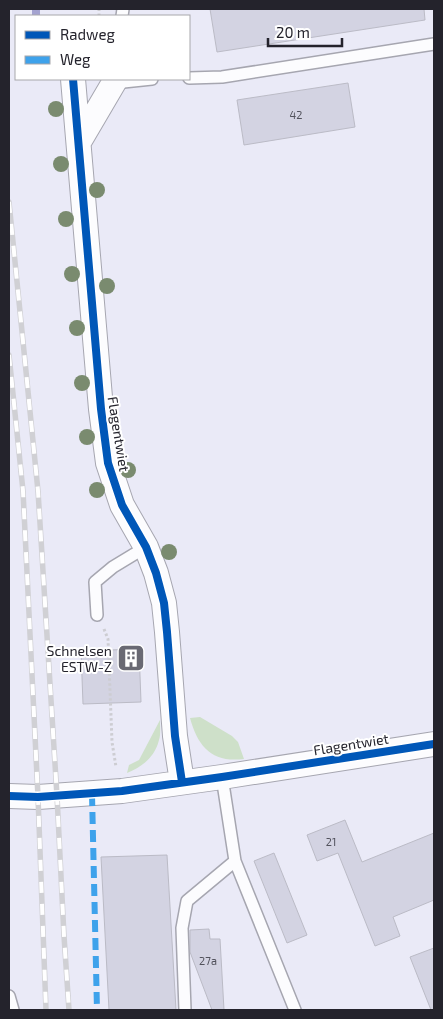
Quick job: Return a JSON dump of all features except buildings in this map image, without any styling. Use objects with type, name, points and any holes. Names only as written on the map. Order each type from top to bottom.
[{"type":"street","name":"Flagentwiet","points":[[73,80],[101,410],[108,464],[122,505],[146,547],[156,573],[164,603],[168,632],[174,736],[182,782]]},
{"type":"street","points":[[79,142],[115,81]]},
{"type":"street","name":"Flagentwiet","points":[[9,796],[38,797],[122,791],[434,744]]},
{"type":"lane","points":[[190,78],[222,77],[434,44]]},
{"type":"lane","points":[[115,81],[134,80]]},
{"type":"lane","points":[[97,615],[95,582],[112,567],[146,547]]},
{"type":"lane","points":[[222,777],[235,861],[295,1010]]},
{"type":"lane","points":[[185,1010],[182,928],[188,901],[235,861]]},
{"type":"lane","points":[[9,996],[13,1010]]},
{"type":"path","points":[[97,615],[108,639],[112,742]]},
{"type":"green space","points":[[200,717],[232,736],[238,742],[244,759],[233,760],[223,758],[208,751],[197,737],[190,718]]},
{"type":"green space","points":[[160,720],[160,738],[151,756],[138,768],[127,773],[129,765],[139,760]]},
{"type":"waterway","points":[[36,9],[36,15]]},
{"type":"railway","points":[[9,202],[38,491],[69,1010]]},
{"type":"railway","points":[[9,355],[23,491],[46,1010]]},
{"type":"marked path","points":[[92,794],[97,1010]]},
{"type":"cycle path","points":[[73,80],[101,409],[108,463],[122,505],[146,547],[156,573],[164,603],[175,736],[182,782]]},
{"type":"cycle path","points":[[9,796],[38,797],[122,791],[434,744]]},
{"type":"place","name":"Schnelsen ESTW-Z","points":[[131,658]]}]
